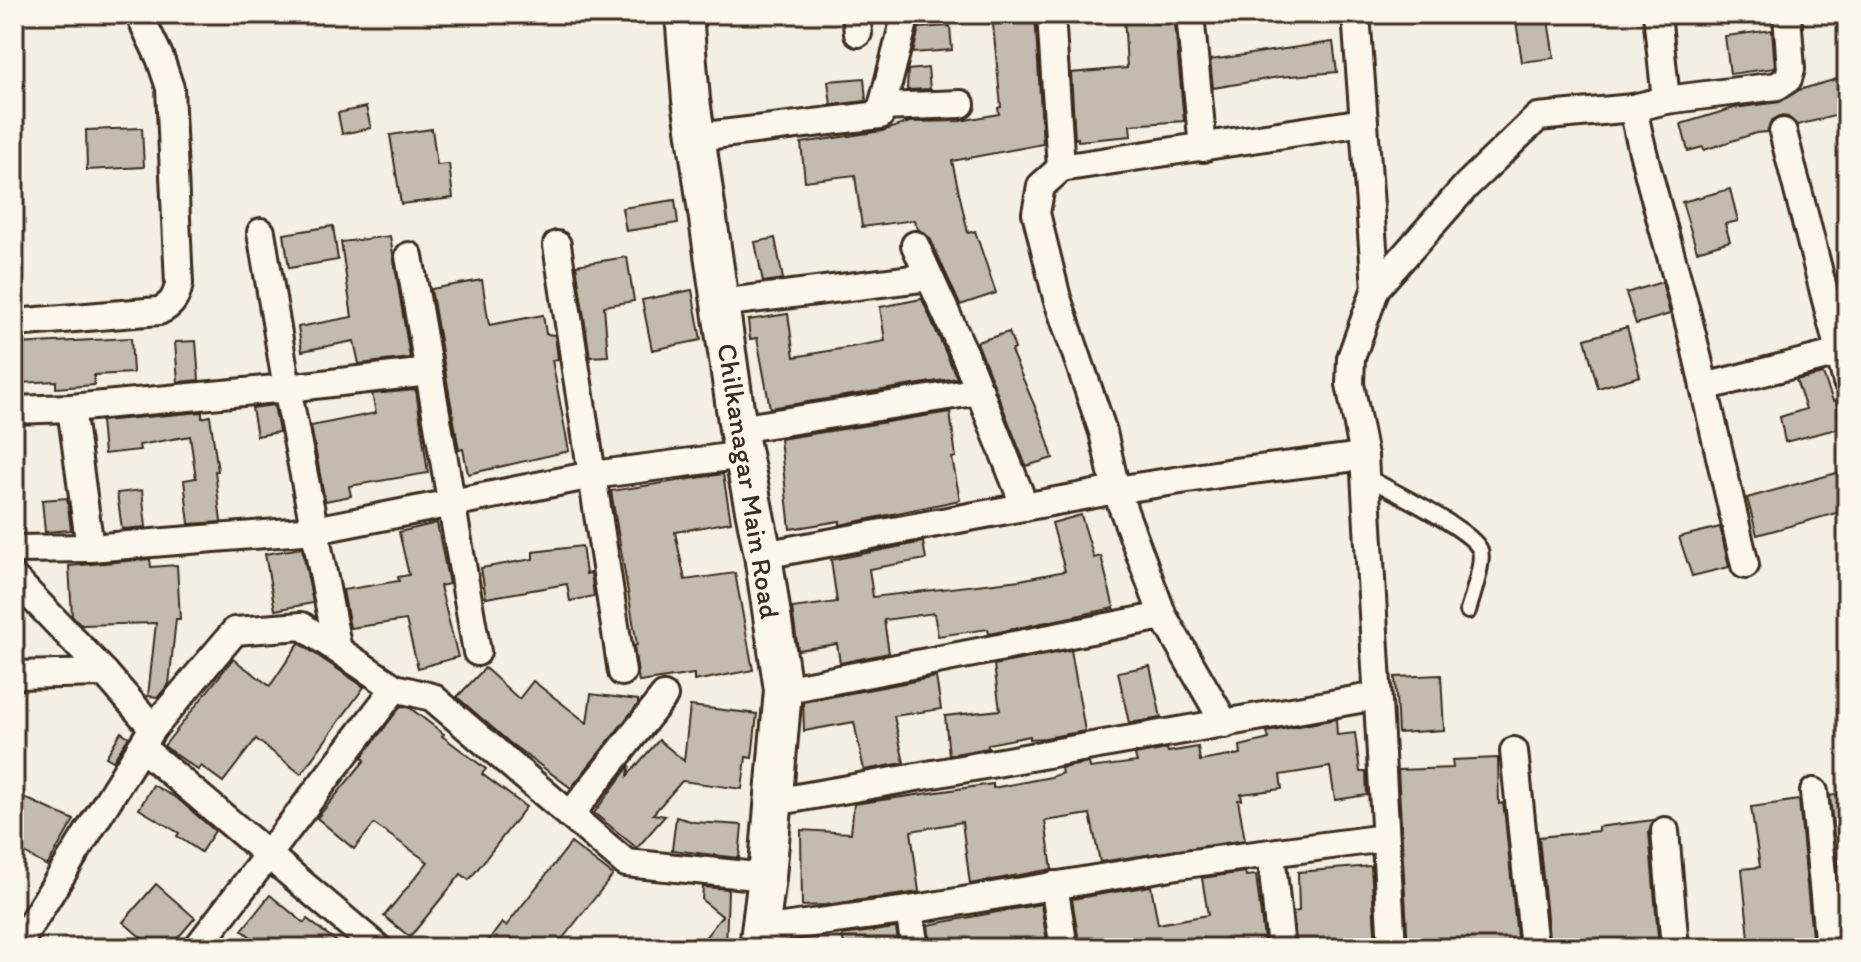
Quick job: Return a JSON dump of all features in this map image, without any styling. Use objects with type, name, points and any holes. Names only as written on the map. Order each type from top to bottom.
[{"type":"main road","name":"Chilkanagar Main Road","points":[[684,14],[720,303],[783,690],[759,939]]},
{"type":"street","points":[[14,323],[159,311],[169,306],[176,296],[179,284],[170,88],[139,14]]},
{"type":"street","points":[[697,137],[880,115],[906,14]]},
{"type":"street","points":[[1051,14],[1061,168]]},
{"type":"street","points":[[1190,14],[1203,148]]},
{"type":"street","points":[[1356,14],[1376,288]]},
{"type":"street","points":[[1657,14],[1666,100]]},
{"type":"street","points":[[1392,948],[1364,466],[1350,384],[1351,358],[1376,288],[1467,185],[1538,117],[1633,108],[1666,100],[1777,86],[1788,79],[1791,69],[1787,14]]},
{"type":"street","points":[[882,107],[961,104]]},
{"type":"street","points":[[1633,108],[1643,157],[1683,298],[1745,565]]},
{"type":"street","points":[[1225,724],[1163,616],[1116,490],[1103,432],[1057,298],[1036,213],[1041,186],[1061,168],[1364,122]]},
{"type":"street","points":[[1783,132],[1843,352],[1847,382]]},
{"type":"street","points":[[261,232],[287,388],[338,650]]},
{"type":"street","points":[[557,245],[622,672]]},
{"type":"street","points":[[915,245],[980,391],[1025,507]]},
{"type":"street","points":[[409,256],[477,652]]},
{"type":"street","points":[[720,303],[929,277]]},
{"type":"street","points":[[1704,387],[1843,352]]},
{"type":"street","points":[[14,410],[71,408],[429,372]]},
{"type":"street","points":[[14,549],[90,548],[315,530],[593,475],[980,391]]},
{"type":"street","points":[[71,408],[90,548]]},
{"type":"street","points":[[763,555],[1116,490],[1227,473],[1364,466]]},
{"type":"street","points":[[14,578],[105,673],[147,738],[268,853],[378,948]]},
{"type":"street","points":[[783,690],[1163,616]]},
{"type":"street","points":[[16,948],[147,738],[235,631],[302,626],[395,688],[432,697],[626,863],[767,877]]},
{"type":"street","points":[[14,675],[105,673]]},
{"type":"street","points":[[197,948],[395,688]]},
{"type":"street","points":[[570,815],[664,696]]},
{"type":"street","points":[[774,802],[1377,696]]},
{"type":"street","points":[[1514,751],[1534,948]]},
{"type":"street","points":[[1814,792],[1829,948]]},
{"type":"street","points":[[1665,831],[1675,948]]},
{"type":"street","points":[[759,939],[1054,885],[1385,838]]},
{"type":"street","points":[[1271,853],[1281,948]]},
{"type":"street","points":[[1054,885],[1064,948]]},
{"type":"street","points":[[909,910],[915,948]]},
{"type":"lane","points":[[1364,466],[1474,541],[1481,552],[1468,611]]},
{"type":"building","points":[[992,14],[1035,14],[1043,144],[952,161],[968,233],[975,231],[996,293],[960,305],[930,238],[918,229],[914,220],[862,227],[855,175],[805,181],[801,143],[882,131],[910,122],[960,121],[999,114],[998,108],[1001,107]]},
{"type":"building","points":[[1124,14],[1174,14],[1184,121],[1130,125],[1131,136],[1078,141],[1078,138],[1075,139],[1071,73],[1127,68]]},
{"type":"building","points":[[1515,14],[1547,14],[1554,58],[1522,62]]},
{"type":"building","points":[[950,26],[952,50],[913,53],[919,28]]},
{"type":"building","points":[[1772,30],[1775,68],[1730,74],[1725,36]]},
{"type":"building","points":[[1333,42],[1337,72],[1279,77],[1213,88],[1210,60]]},
{"type":"building","points":[[928,68],[930,89],[907,90],[908,70]]},
{"type":"building","points":[[1847,76],[1847,113],[1797,125],[1788,117],[1780,116],[1771,121],[1767,132],[1704,150],[1703,147],[1688,151],[1681,124],[1734,108],[1780,102],[1799,90]]},
{"type":"building","points":[[864,78],[866,101],[831,105],[828,81]]},
{"type":"building","points":[[366,107],[371,128],[342,134],[338,113]]},
{"type":"building","points":[[142,128],[144,167],[87,170],[86,130]]},
{"type":"building","points":[[432,129],[437,165],[449,164],[453,198],[401,204],[390,135]]},
{"type":"building","points":[[1730,189],[1738,221],[1725,224],[1730,241],[1697,251],[1682,202]]},
{"type":"building","points":[[675,200],[678,223],[626,231],[622,208]]},
{"type":"building","points":[[333,226],[338,260],[289,268],[284,234]]},
{"type":"building","points":[[390,236],[410,358],[359,364],[354,341],[302,351],[298,327],[352,317],[341,242]]},
{"type":"building","points":[[775,238],[783,279],[763,282],[755,242]]},
{"type":"building","points":[[627,257],[634,301],[604,306],[608,356],[590,357],[576,265]]},
{"type":"building","points":[[482,280],[489,325],[543,315],[546,334],[555,335],[558,359],[552,360],[569,451],[468,474],[463,449],[459,450],[431,289]]},
{"type":"building","points":[[1662,282],[1670,314],[1636,324],[1626,293]]},
{"type":"building","points":[[692,290],[701,340],[652,350],[642,300]]},
{"type":"building","points":[[922,299],[957,378],[770,408],[757,338],[750,339],[748,320],[788,314],[794,357],[885,341],[880,307]]},
{"type":"building","points":[[1627,327],[1640,376],[1598,388],[1585,339]]},
{"type":"building","points":[[1009,332],[1015,349],[1011,351],[1042,423],[1053,458],[1026,466],[977,342]]},
{"type":"building","points":[[131,338],[133,373],[94,375],[94,385],[56,388],[56,381],[20,383],[17,344]]},
{"type":"building","points":[[196,341],[199,380],[178,382],[175,342]]},
{"type":"building","points":[[1823,374],[1833,401],[1836,400],[1840,428],[1785,442],[1780,417],[1806,409],[1796,380]]},
{"type":"building","points":[[416,390],[428,473],[349,486],[351,496],[325,501],[311,426],[376,413],[372,394]]},
{"type":"building","points":[[274,405],[279,432],[257,436],[252,408]]},
{"type":"building","points":[[202,412],[202,418],[210,416],[221,522],[189,524],[184,480],[196,478],[190,436],[139,445],[140,450],[104,454],[101,421]]},
{"type":"building","points":[[950,412],[956,457],[952,458],[960,500],[840,525],[840,521],[790,529],[780,439]]},
{"type":"building","points":[[1847,470],[1847,510],[1757,535],[1747,498]]},
{"type":"building","points":[[723,474],[731,522],[675,532],[685,580],[735,573],[753,670],[694,681],[694,674],[639,682],[634,646],[637,645],[611,491]]},
{"type":"building","points":[[142,490],[146,527],[122,529],[117,493]]},
{"type":"building","points":[[67,498],[71,530],[45,532],[42,500]]},
{"type":"building","points":[[1081,515],[1094,558],[1101,556],[1114,608],[989,634],[988,629],[938,636],[934,613],[884,620],[889,653],[840,663],[837,644],[798,650],[792,608],[837,602],[831,560],[923,542],[926,559],[869,569],[873,597],[1020,580],[1065,571],[1052,523]]},
{"type":"building","points":[[437,523],[449,584],[440,586],[458,657],[418,668],[406,620],[350,628],[343,590],[399,581],[398,577],[409,575],[399,532]]},
{"type":"building","points":[[1720,527],[1729,567],[1692,576],[1679,537]]},
{"type":"building","points":[[582,546],[586,574],[591,573],[594,596],[570,601],[567,584],[486,598],[481,568],[533,559],[533,552]]},
{"type":"building","points":[[302,548],[313,603],[275,610],[265,554]]},
{"type":"building","points":[[150,559],[151,567],[177,565],[180,619],[176,619],[169,684],[158,697],[148,696],[156,623],[82,625],[72,616],[69,566]]},
{"type":"building","points":[[299,643],[364,687],[301,774],[256,739],[223,782],[201,766],[198,770],[164,746],[233,659],[270,686]]},
{"type":"building","points":[[1071,650],[1085,731],[1045,738],[1030,739],[1030,736],[949,755],[945,716],[1000,710],[994,665]]},
{"type":"building","points":[[1150,666],[1161,718],[1129,723],[1118,672]]},
{"type":"building","points":[[485,668],[519,699],[533,681],[587,723],[591,694],[638,700],[638,704],[571,788],[510,743],[457,697]]},
{"type":"building","points":[[1441,675],[1444,730],[1398,733],[1395,677]]},
{"type":"building","points":[[936,677],[941,709],[894,716],[904,763],[864,770],[854,722],[804,731],[803,702]]},
{"type":"building","points":[[401,706],[410,708],[444,734],[442,736],[486,769],[482,774],[526,807],[469,880],[461,874],[410,937],[384,916],[428,862],[374,824],[354,849],[317,818],[365,760],[362,757]]},
{"type":"building","points":[[690,706],[757,714],[752,758],[746,757],[742,789],[682,781],[653,814],[665,816],[637,848],[594,813],[630,765],[628,775],[659,740],[684,761]]},
{"type":"building","points":[[1336,719],[1337,735],[1355,733],[1360,772],[1366,772],[1367,795],[1335,800],[1330,767],[1280,775],[1282,789],[1241,794],[1242,800],[1238,800],[1245,840],[1100,862],[1090,814],[1045,821],[1052,869],[970,884],[962,822],[911,831],[919,892],[802,906],[801,830],[851,833],[854,804],[993,784],[993,788],[1051,777],[1062,773],[1061,768],[1089,763],[1090,768],[1137,762],[1135,755],[1167,749],[1168,752],[1198,747],[1200,761],[1241,754],[1240,746],[1269,739],[1267,732]]},
{"type":"building","points":[[121,732],[129,737],[113,761],[106,757]]},
{"type":"building","points":[[1498,758],[1499,804],[1503,803],[1505,817],[1518,948],[1408,948],[1398,770],[1453,768],[1452,760]]},
{"type":"building","points":[[153,785],[178,799],[215,831],[201,852],[177,836],[179,833],[139,809]]},
{"type":"building","points":[[1847,792],[1847,948],[1845,948],[1830,796]]},
{"type":"building","points":[[14,793],[74,820],[47,866],[14,847]]},
{"type":"building","points":[[1799,800],[1813,948],[1750,948],[1742,869],[1760,867],[1751,807]]},
{"type":"building","points":[[676,817],[694,822],[742,825],[739,858],[672,850]]},
{"type":"building","points":[[1654,820],[1649,832],[1659,948],[1550,948],[1539,837],[1598,831],[1598,827]]},
{"type":"building","points":[[571,843],[613,875],[555,948],[483,948],[502,923],[506,926]]},
{"type":"building","points":[[1371,866],[1376,948],[1297,948],[1293,912],[1299,911],[1298,872]]},
{"type":"building","points":[[1245,872],[1246,876],[1256,875],[1265,948],[1142,948],[1141,939],[1080,948],[1072,899],[1151,886],[1158,924],[1208,915],[1202,878]]},
{"type":"building","points":[[156,884],[195,918],[169,948],[153,948],[123,922]]},
{"type":"building","points":[[703,887],[728,889],[726,948],[697,948],[722,916],[702,900]]},
{"type":"building","points":[[270,895],[304,923],[307,919],[345,948],[265,948],[242,930]]},
{"type":"building","points":[[1041,904],[1048,948],[931,948],[928,925]]},
{"type":"building","points":[[896,928],[899,948],[845,948],[842,935]]}]
